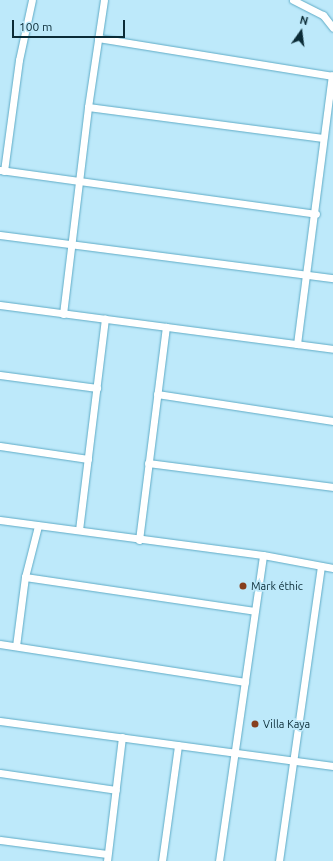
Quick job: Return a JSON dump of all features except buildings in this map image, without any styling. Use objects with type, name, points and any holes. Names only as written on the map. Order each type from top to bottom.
[{"type":"street","points":[[32,0],[19,60],[2,170],[80,179],[316,214]]},
{"type":"street","points":[[63,314],[88,107],[104,0]]},
{"type":"street","points":[[293,0],[323,15],[333,28]]},
{"type":"street","points":[[98,38],[332,76],[323,138],[316,214],[304,274],[297,344]]},
{"type":"street","points":[[88,107],[323,138]]},
{"type":"street","points":[[0,235],[333,278]]},
{"type":"street","points":[[0,305],[333,349]]},
{"type":"street","points":[[79,530],[105,319]]},
{"type":"street","points":[[139,540],[166,327]]},
{"type":"street","points":[[0,375],[97,388]]},
{"type":"street","points":[[157,394],[333,421]]},
{"type":"street","points":[[0,446],[88,459]]},
{"type":"street","points":[[148,463],[333,487]]},
{"type":"street","points":[[0,520],[79,530],[139,540],[263,555],[333,568]]},
{"type":"street","points":[[16,646],[25,577],[38,526]]},
{"type":"street","points":[[219,861],[263,555]]},
{"type":"street","points":[[279,861],[321,566]]},
{"type":"street","points":[[25,577],[255,611]]},
{"type":"street","points":[[0,644],[245,682]]},
{"type":"street","points":[[0,720],[333,766]]},
{"type":"street","points":[[0,840],[107,858],[122,737]]},
{"type":"street","points":[[162,861],[178,745]]},
{"type":"street","points":[[0,773],[116,790]]},
{"type":"place","name":"Mark éthic","points":[[243,586]]},
{"type":"place","name":"Villa Kaya","points":[[255,724]]}]
